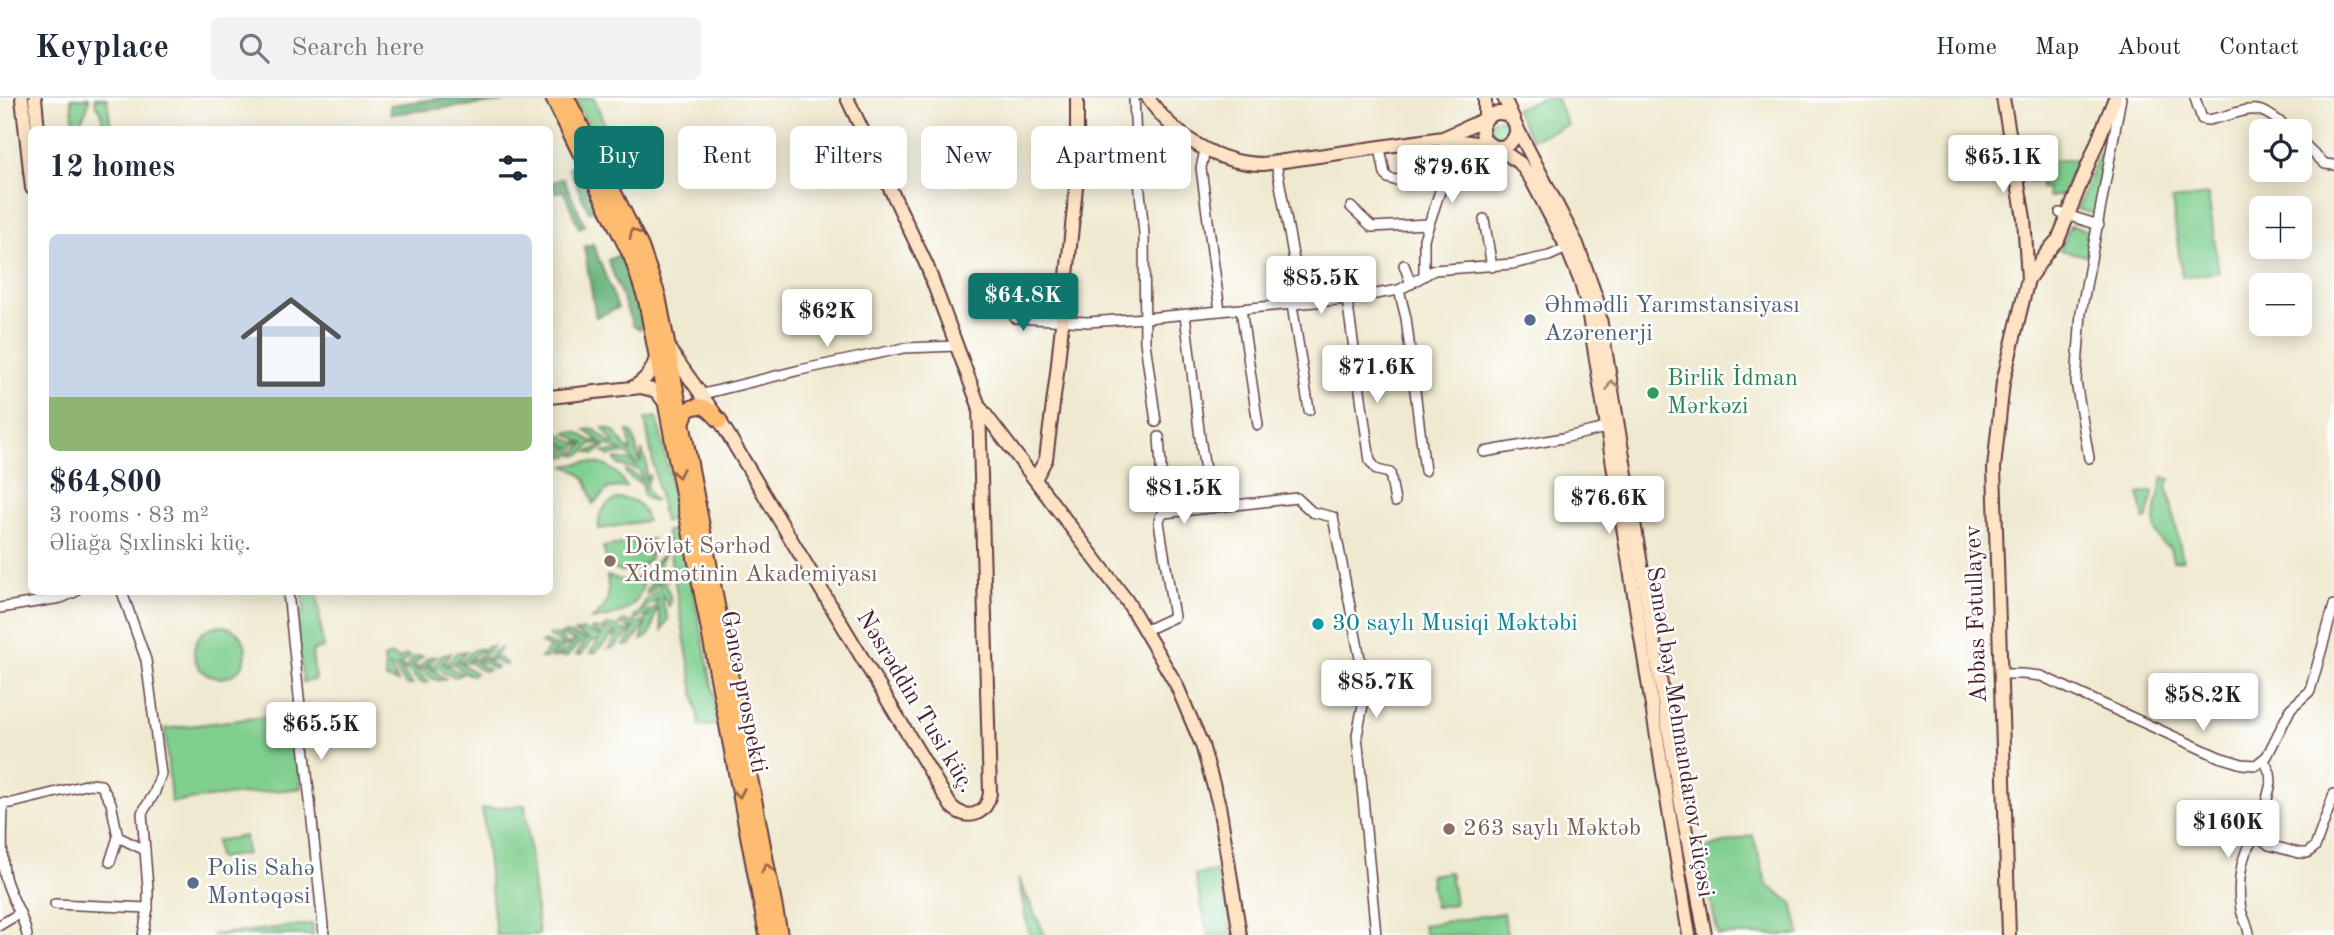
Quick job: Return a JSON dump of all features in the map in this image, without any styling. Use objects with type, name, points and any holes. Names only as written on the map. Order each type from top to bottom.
[{"type":"main road","points":[[22,98],[28,152]]},
{"type":"main road","points":[[35,98],[38,126]]},
{"type":"main road","points":[[553,98],[652,298]]},
{"type":"main road","points":[[567,98],[641,247],[663,352],[703,394],[720,421]]},
{"type":"main road","points":[[847,98],[927,265],[979,406],[1003,441],[1105,569],[1146,630],[1189,713],[1212,776],[1240,935]]},
{"type":"main road","points":[[1035,479],[1046,458],[1063,320],[1077,178],[1077,98]]},
{"type":"main road","points":[[1148,98],[1167,122],[1205,150],[1238,162],[1276,163],[1443,138],[1500,112],[1506,113],[1515,123],[1517,132],[1512,142],[1502,147],[1443,138]]},
{"type":"main road","points":[[1485,98],[1485,120],[1481,131],[1486,141],[1493,146]]},
{"type":"main road","name":"Səməd bəy Mehmandarov küçəsi","points":[[1504,98],[1577,244],[1590,276],[1601,319],[1613,426],[1689,935]]},
{"type":"main road","points":[[2003,98],[2022,207],[2028,279]]},
{"type":"main road","points":[[2064,215],[2108,98]]},
{"type":"main road","points":[[2028,279],[2041,264],[2115,98]]},
{"type":"main road","name":"Səməd bəy Mehmandarov küçəsi","points":[[1493,146],[1525,169],[1567,248],[1587,304],[1613,426],[1705,935]]},
{"type":"main road","points":[[2026,245],[2033,250],[2042,250],[2051,241]]},
{"type":"main road","name":"Abbas Fətullayev","points":[[2009,935],[1994,458],[2004,382],[2028,279]]},
{"type":"main road","name":"Gəncə prospekti","points":[[652,298],[654,333],[663,352],[682,425],[780,935]]},
{"type":"main road","points":[[631,388],[647,377],[663,352]]},
{"type":"main road","name":"Gəncə prospekti","points":[[663,352],[665,403],[768,935]]},
{"type":"main road","points":[[553,397],[631,388],[650,389],[656,391],[665,403]]},
{"type":"main road","points":[[682,425],[687,410],[700,405],[708,408],[720,421]]},
{"type":"main road","name":"Nəsrəddin Tusi küç.","points":[[720,421],[951,806],[965,816],[973,816],[985,808],[990,793],[979,406]]},
{"type":"main road","points":[[980,451],[989,440],[1003,441]]},
{"type":"street","points":[[1134,98],[1144,234],[1145,342],[1156,422]]},
{"type":"street","points":[[2090,458],[2076,383],[2081,313],[2121,98]]},
{"type":"street","points":[[2195,98],[2202,119],[2208,120],[2260,108],[2278,119]]},
{"type":"street","points":[[1424,274],[1424,239],[1446,173],[1443,138]]},
{"type":"street","points":[[1380,148],[1388,178],[1394,180],[1446,173]]},
{"type":"street","points":[[1205,150],[1201,168],[1220,311]]},
{"type":"street","points":[[2312,152],[2325,164],[2334,165]]},
{"type":"street","points":[[1276,163],[1297,304],[1309,410]]},
{"type":"street","points":[[1351,207],[1372,227],[1428,224]]},
{"type":"street","points":[[2064,215],[2099,225]]},
{"type":"street","points":[[1484,219],[1492,267]]},
{"type":"street","points":[[1011,309],[1015,318],[1146,318],[1346,299],[1399,290],[1424,274],[1537,259],[1567,248]]},
{"type":"street","points":[[1404,265],[1411,284]]},
{"type":"street","points":[[1399,290],[1406,318],[1425,471]]},
{"type":"street","points":[[1346,299],[1370,461],[1377,470],[1390,473],[1395,502]]},
{"type":"street","points":[[1241,309],[1258,425]]},
{"type":"street","points":[[1185,315],[1211,508]]},
{"type":"street","points":[[703,394],[904,348],[958,346]]},
{"type":"street","points":[[1484,452],[1613,426]]},
{"type":"street","points":[[1159,437],[1164,513]]},
{"type":"street","points":[[1146,630],[1174,618],[1159,522],[1164,513],[1297,498],[1312,512],[1332,517],[1362,669],[1364,700],[1357,735],[1376,935]]},
{"type":"street","points":[[0,608],[68,595]]},
{"type":"street","points":[[123,595],[146,660],[161,774],[154,794],[142,813],[148,908],[143,935]]},
{"type":"street","points":[[288,595],[324,935]]},
{"type":"street","points":[[2000,674],[2029,674],[2048,679],[2230,761],[2249,766],[2263,760],[2270,751],[2285,716],[2310,691],[2334,605]]},
{"type":"street","points":[[2249,935],[2240,905],[2242,866],[2248,844],[2258,836],[2271,783],[2270,773],[2263,760]]},
{"type":"street","points":[[27,935],[1,869],[1,803],[97,783],[101,785],[111,803],[118,837],[110,862]]},
{"type":"street","points":[[2258,836],[2269,845],[2307,853],[2315,846],[2334,794]]},
{"type":"street","points":[[118,837],[145,850]]},
{"type":"street","points":[[55,904],[148,908]]},
{"type":"street","points":[[0,925],[20,913]]},
{"type":"green space","points":[[71,98],[89,98],[80,126],[74,126]]},
{"type":"green space","points":[[95,98],[107,98],[111,126],[103,126],[101,111]]},
{"type":"green space","points":[[441,98],[502,98],[503,102],[391,114],[390,105]]},
{"type":"green space","points":[[574,98],[594,98],[605,126],[589,126]]},
{"type":"green space","points":[[1541,98],[1556,98],[1568,125],[1532,139],[1515,109]]},
{"type":"green space","points":[[2115,114],[2097,215],[2077,209]]},
{"type":"green space","points":[[1499,119],[1507,122],[1510,130],[1507,138],[1499,141],[1491,138],[1488,130],[1491,122]]},
{"type":"green space","points":[[2077,159],[2063,195],[2048,197],[2047,188],[2041,188],[2041,180],[2029,181],[2026,163]]},
{"type":"green space","points":[[574,164],[574,180],[568,167]]},
{"type":"green space","points":[[563,178],[585,225],[579,228],[563,190],[555,193],[553,182]]},
{"type":"green space","points":[[578,189],[589,189],[598,208],[589,212]]},
{"type":"green space","points":[[2208,195],[2219,272],[2182,277],[2172,200]]},
{"type":"green space","points":[[2070,226],[2092,231],[2086,256],[2060,250]]},
{"type":"green space","points":[[593,244],[618,308],[596,317],[584,247]]},
{"type":"green space","points":[[621,254],[644,322],[640,329],[633,326],[608,260]]},
{"type":"green space","points":[[657,417],[678,515],[674,521],[664,522],[645,419]]},
{"type":"green space","points":[[603,428],[616,433],[631,452],[628,431],[633,434],[640,464],[642,450],[647,465],[645,480],[649,475],[650,477],[646,485],[651,497],[656,501],[643,494],[643,484],[626,474],[626,470],[642,479],[640,470],[619,465],[615,459],[631,461],[637,466],[627,453],[609,456],[604,452],[623,451],[608,445],[594,454],[588,452],[605,444],[591,444],[584,452],[573,455],[584,444],[577,445],[569,456],[560,457],[571,446],[565,447],[553,460],[556,449],[553,450],[553,441],[558,445],[565,444],[553,434],[558,433],[573,442],[582,442],[566,433],[574,432],[591,441],[599,441],[585,430],[594,429],[610,443],[614,443]]},
{"type":"green space","points":[[587,462],[611,468],[626,487],[609,488],[593,504],[585,479],[564,466]]},
{"type":"green space","points":[[2163,477],[2170,479],[2167,485],[2183,560],[2173,561],[2170,548],[2162,543],[2157,535],[2155,516]]},
{"type":"green space","points":[[2153,491],[2148,519],[2144,520],[2139,494]]},
{"type":"green space","points":[[620,498],[638,504],[647,521],[599,529],[599,518],[603,509]]},
{"type":"green space","points":[[666,531],[681,532],[682,536],[720,724],[700,727]]},
{"type":"green space","points":[[652,539],[650,558],[635,570],[616,570],[606,558],[603,547]]},
{"type":"green space","points":[[665,553],[660,569],[668,578],[668,581],[662,576],[670,594],[670,602],[669,607],[662,595],[668,619],[662,630],[658,608],[649,634],[641,640],[646,623],[630,645],[624,646],[633,630],[612,648],[608,649],[617,636],[611,637],[595,653],[590,653],[599,640],[592,641],[581,655],[576,655],[585,642],[578,644],[567,657],[560,657],[572,644],[564,646],[558,657],[551,658],[558,648],[546,658],[541,658],[552,648],[541,643],[544,641],[558,646],[564,645],[548,636],[556,635],[568,644],[576,641],[560,635],[567,633],[589,639],[575,632],[583,630],[601,637],[603,636],[591,630],[592,628],[602,629],[610,635],[617,633],[603,628],[608,625],[624,631],[634,627],[619,625],[623,621],[642,623],[650,615],[634,619],[634,616],[641,611],[654,610],[659,597],[642,609],[645,600],[660,589],[659,579],[655,588],[647,594],[646,591],[658,574],[654,564]]},
{"type":"green space","points":[[607,576],[625,581],[644,576],[642,588],[627,609],[590,620],[601,611],[607,601]]},
{"type":"green space","points":[[302,595],[317,595],[323,648],[312,651],[315,680],[303,682],[295,614],[304,613]]},
{"type":"green space","points":[[220,626],[239,633],[246,652],[239,671],[220,678],[201,671],[194,652],[201,633]]},
{"type":"green space","points":[[493,646],[481,659],[488,658],[500,649],[493,658],[499,658],[507,664],[487,660],[497,668],[494,669],[484,662],[475,661],[489,670],[483,671],[470,663],[460,663],[476,673],[473,675],[465,673],[454,664],[446,666],[462,674],[456,677],[444,673],[441,669],[430,668],[446,679],[442,680],[415,669],[429,682],[425,683],[419,682],[408,670],[401,669],[413,685],[406,685],[394,668],[389,666],[398,682],[386,679],[384,658],[391,655],[400,659],[405,655],[411,657],[398,666],[406,667],[416,656],[423,656],[412,667],[420,667],[429,657],[437,656],[426,667],[434,665],[445,654],[451,653],[442,664],[448,663],[457,652],[466,651],[456,662],[474,650],[482,649],[469,660],[477,659],[486,647]]},
{"type":"green space","points":[[295,713],[301,788],[171,802],[165,729]]},
{"type":"green space","points":[[525,805],[539,935],[496,935],[482,809]]},
{"type":"green space","points":[[1753,835],[1767,885],[1792,903],[1800,935],[1718,935],[1700,850]]},
{"type":"green space","points":[[245,836],[247,854],[218,858],[216,841]]},
{"type":"green space","points":[[1221,870],[1232,935],[1208,935],[1195,875]]},
{"type":"green space","points":[[1450,872],[1455,904],[1435,907],[1430,875]]},
{"type":"green space","points":[[1018,878],[1045,935],[1029,935]]},
{"type":"green space","points":[[1504,913],[1507,935],[1425,935],[1423,925]]},
{"type":"green space","points":[[312,924],[313,935],[211,935]]},
{"type":"place","name":"Əhmədli Yarımstansiyası Azərenerji","points":[[1530,320]]},
{"type":"place","name":"Birlik İdman Mərkəzi","points":[[1653,393]]},
{"type":"place","name":"Dövlət Sərhəd Xidmətinin Akademiyası","points":[[610,561]]},
{"type":"place","name":"30 saylı Musiqi Məktəbi","points":[[1318,624]]},
{"type":"place","name":"263 saylı Məktəb","points":[[1449,829]]},
{"type":"place","name":"Polis Sahə Məntəqəsi","points":[[193,883]]}]
